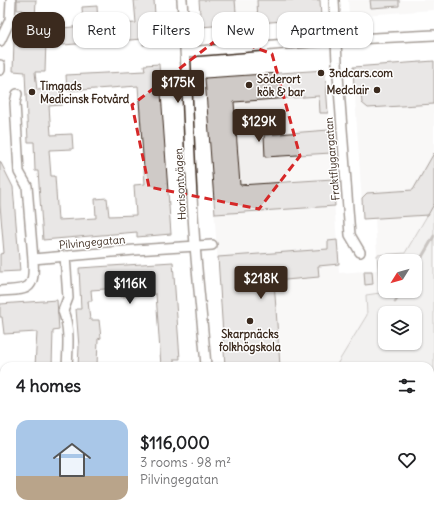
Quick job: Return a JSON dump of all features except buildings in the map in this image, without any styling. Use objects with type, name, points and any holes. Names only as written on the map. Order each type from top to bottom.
[{"type":"street","points":[[0,41],[10,20],[11,0]]},
{"type":"street","name":"Horisontvägen","points":[[182,0],[186,52],[195,246],[206,362]]},
{"type":"street","name":"Fraktflygargatan","points":[[334,0],[334,12]]},
{"type":"street","points":[[373,38],[434,35]]},
{"type":"street","points":[[186,52],[277,45]]},
{"type":"street","name":"Fraktflygargatan","points":[[336,48],[350,235],[360,252]]},
{"type":"street","points":[[0,65],[0,70]]},
{"type":"street","points":[[0,291],[16,291],[27,288],[32,283],[34,274],[27,186],[19,172],[15,103],[17,94]]},
{"type":"street","name":"Pilvingegatan","points":[[33,259],[212,245]]},
{"type":"street","points":[[65,256],[68,298],[63,311],[67,320],[67,362]]},
{"type":"highlighted area","points":[[223,35],[272,54],[300,156],[259,209],[149,187],[132,105]]},
{"type":"shaded area","points":[[199,0],[320,0],[321,12],[277,12],[277,21],[269,22],[269,12],[212,12],[212,26],[204,27],[204,12],[200,12]]},
{"type":"shaded area","points":[[348,0],[434,0],[434,10],[373,14],[373,12],[349,12]]},
{"type":"shaded area","points":[[434,61],[434,204],[405,253],[377,255],[375,219],[363,219],[353,67]]},
{"type":"shaded area","points":[[325,70],[339,273],[378,270],[378,294],[366,295],[367,315],[338,362],[225,362],[205,79]]},
{"type":"shaded area","points":[[434,204],[434,362],[338,362],[367,315],[366,295],[378,293],[378,298],[422,298],[422,254],[391,254],[405,253]]},
{"type":"waterway","points":[[422,257],[434,236]]},
{"type":"waterway","points":[[395,302],[398,298]]},
{"type":"place","name":"3ndcars.com","points":[[321,73]]},
{"type":"place","name":"Söderort kök & bar","points":[[249,85]]},
{"type":"place","name":"Medclair","points":[[377,90]]},
{"type":"place","name":"Timgads Medicinsk Fotvård","points":[[32,92]]},
{"type":"place","name":"Skarpnäcks folkhögskola","points":[[250,321]]}]
